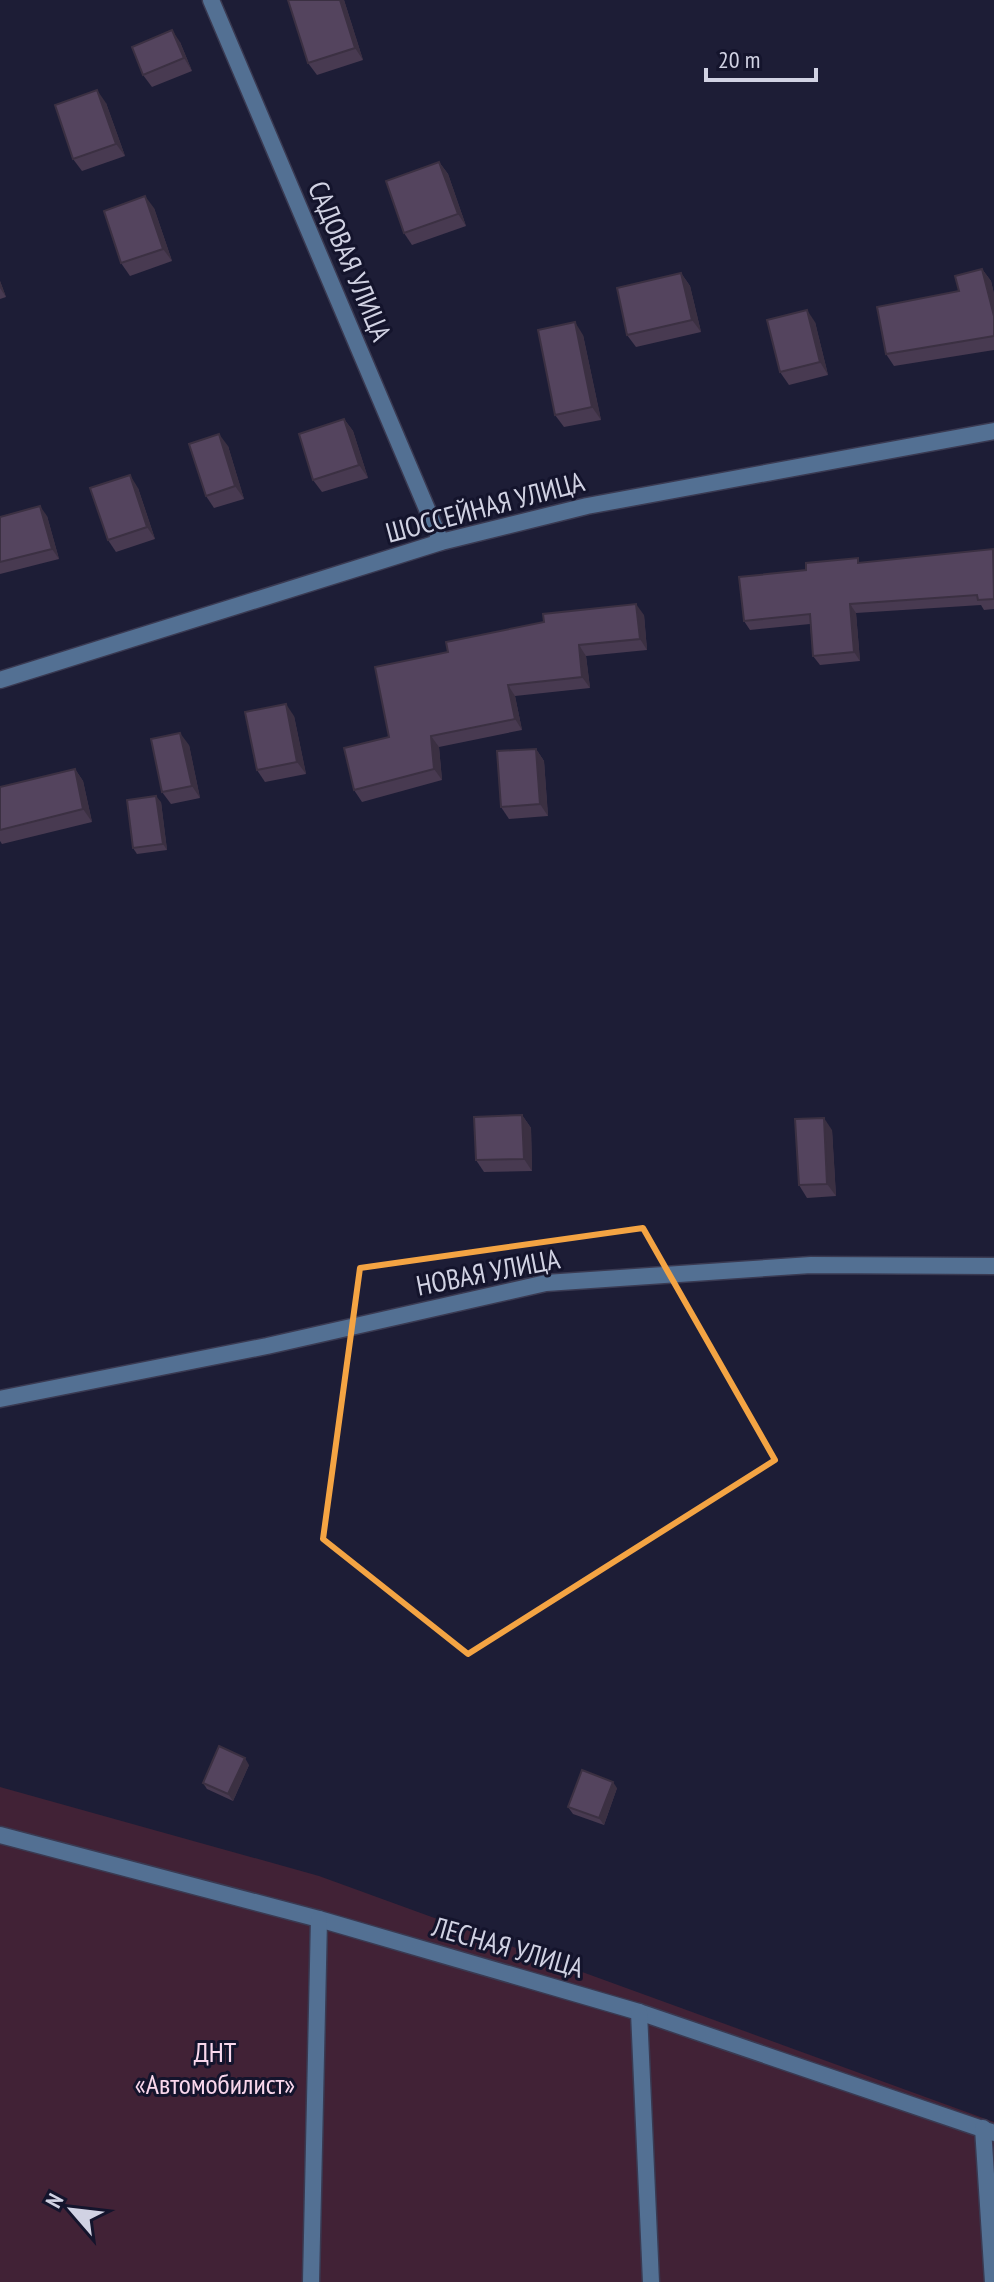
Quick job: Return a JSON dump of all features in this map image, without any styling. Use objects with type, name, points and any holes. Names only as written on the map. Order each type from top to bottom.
[{"type":"street","name":"САДОВАЯ УЛИЦА","points":[[211,0],[441,542]]},
{"type":"street","name":"ШОССЕЙНАЯ УЛИЦА","points":[[0,680],[441,542],[587,506],[994,431]]},
{"type":"street","name":"НОВАЯ УЛИЦА","points":[[0,1399],[267,1346],[546,1283],[811,1265],[994,1266]]},
{"type":"street","name":"ЛЕСНАЯ УЛИЦА","points":[[0,1835],[319,1919],[639,2012],[989,2131]]},
{"type":"street","points":[[311,2282],[319,1919]]},
{"type":"street","points":[[639,2012],[651,2282]]},
{"type":"street","points":[[989,2131],[993,2282]]},
{"type":"highlighted area","points":[[643,1228],[775,1460],[468,1654],[323,1539],[360,1268]]},
{"type":"green space","name":"ДНТ «Автомобилист»","points":[[0,1787],[319,1876],[994,2122],[994,2282],[0,2282]]},
{"type":"building","points":[[288,0],[340,0],[355,48],[308,63]]},
{"type":"building","points":[[172,30],[184,58],[143,75],[132,47]]},
{"type":"building","points":[[97,90],[116,144],[73,159],[55,105]]},
{"type":"building","points":[[439,162],[458,214],[404,233],[386,181]]},
{"type":"building","points":[[145,196],[163,249],[121,263],[104,211]]},
{"type":"building","points":[[982,269],[994,316],[994,336],[886,354],[877,307],[959,291],[955,276]]},
{"type":"building","points":[[681,273],[692,320],[627,335],[617,288]]},
{"type":"building","points":[[807,310],[820,362],[780,372],[767,320]]},
{"type":"building","points":[[575,322],[592,407],[555,415],[538,330]]},
{"type":"building","points":[[344,419],[359,465],[313,480],[299,434]]},
{"type":"building","points":[[219,434],[235,486],[206,496],[189,444]]},
{"type":"building","points":[[130,475],[147,527],[108,540],[90,488]]},
{"type":"building","points":[[40,506],[52,549],[0,562],[0,517]]},
{"type":"building","points":[[993,549],[994,599],[978,600],[977,595],[850,604],[854,652],[813,656],[810,614],[744,621],[739,577],[806,570],[806,563],[858,558],[858,563]]},
{"type":"building","points":[[636,604],[640,639],[579,645],[582,677],[508,685],[515,719],[431,736],[434,769],[354,790],[344,748],[389,737],[375,667],[448,652],[446,642],[544,622],[543,614]]},
{"type":"building","points":[[286,704],[297,762],[257,770],[245,712]]},
{"type":"building","points":[[180,733],[192,786],[162,792],[151,739]]},
{"type":"building","points":[[536,749],[540,804],[501,807],[497,751]]},
{"type":"building","points":[[75,769],[83,809],[0,830],[0,787]]},
{"type":"building","points":[[156,796],[163,844],[133,848],[127,800]]},
{"type":"building","points":[[522,1115],[524,1159],[476,1160],[474,1117]]},
{"type":"building","points":[[824,1118],[827,1184],[799,1185],[795,1119]]},
{"type":"building","points":[[219,1746],[245,1758],[228,1794],[203,1783]]},
{"type":"building","points":[[582,1770],[613,1782],[599,1818],[568,1807]]}]
